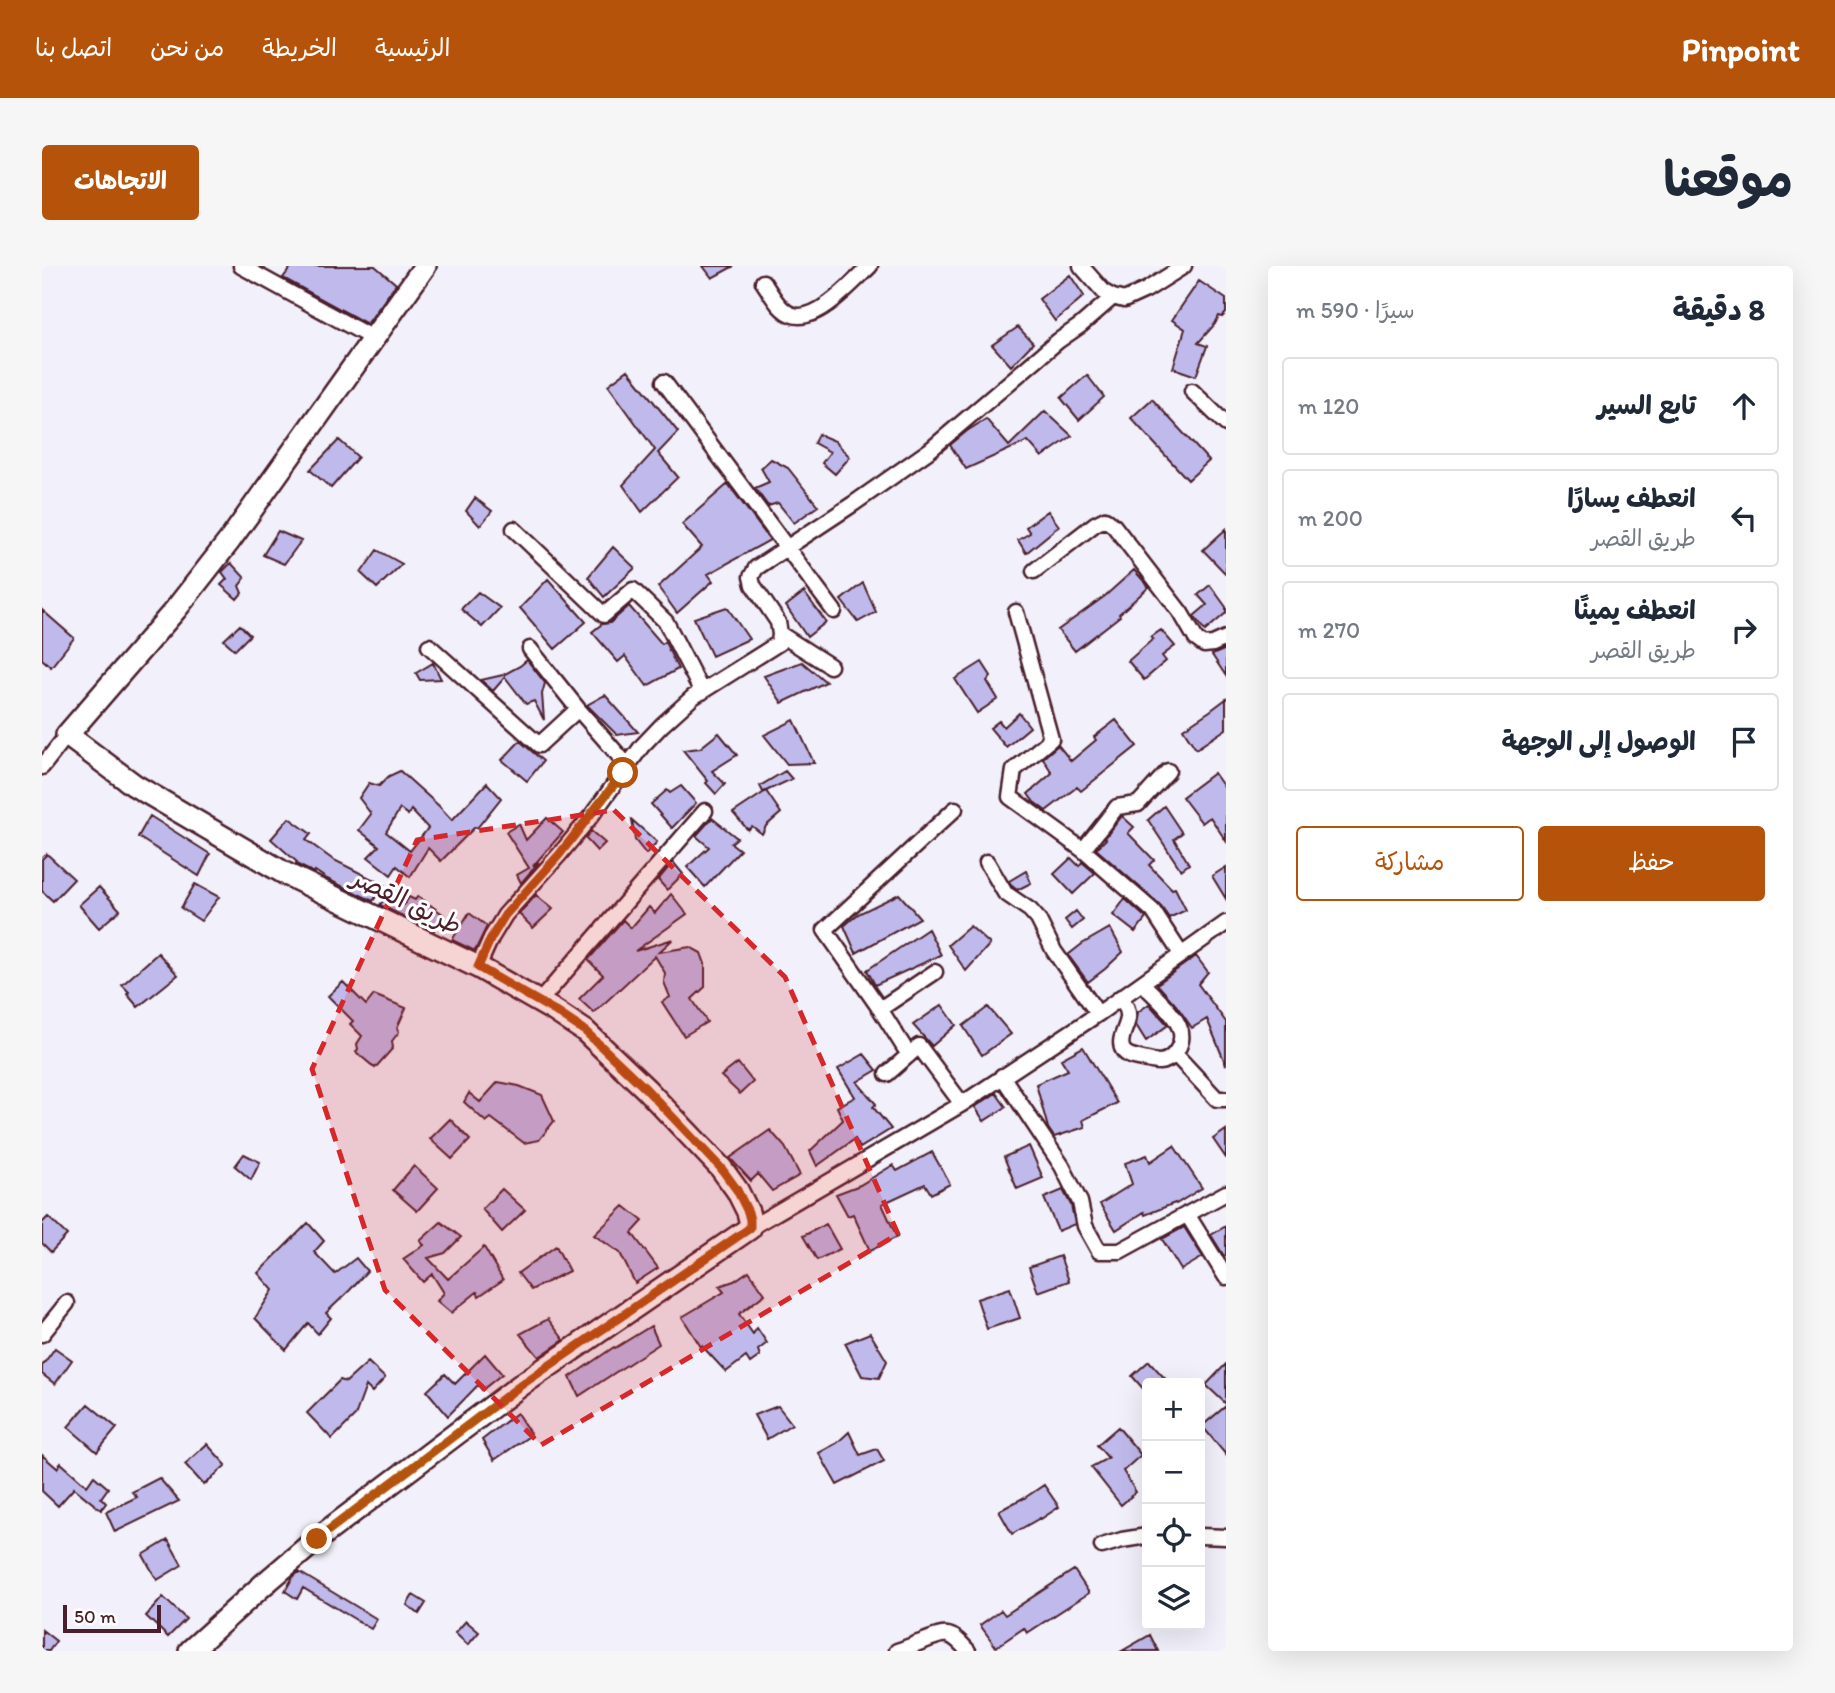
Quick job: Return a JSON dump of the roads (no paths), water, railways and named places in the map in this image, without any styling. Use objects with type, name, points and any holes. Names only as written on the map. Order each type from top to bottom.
[{"type":"street","points":[[241,266],[374,339]]},
{"type":"street","points":[[42,767],[176,609],[230,540],[425,266]]},
{"type":"street","points":[[763,282],[778,303],[791,315],[806,317],[831,302],[870,266]]},
{"type":"street","points":[[1081,266],[1104,292],[1124,300],[1184,266]]},
{"type":"street","points":[[478,967],[505,915],[559,855],[642,746],[693,697],[779,643],[778,622],[752,585],[751,577],[756,568],[930,450],[1113,297]]},
{"type":"street","points":[[664,382],[834,611]]},
{"type":"street","points":[[1192,391],[1226,424]]},
{"type":"street","points":[[1034,571],[1105,519],[1114,526],[1181,613],[1196,639],[1205,645],[1226,638]]},
{"type":"street","points":[[514,529],[604,615],[633,590],[666,622],[702,692]]},
{"type":"street","points":[[1016,612],[1051,739],[1014,770],[1010,797],[1083,850],[1153,911],[1181,954]]},
{"type":"street","points":[[780,634],[830,666]]},
{"type":"street","points":[[429,646],[539,745],[578,709]]},
{"type":"street","points":[[530,649],[628,766]]},
{"type":"street","name":"طريق القصر","points":[[67,735],[134,785],[286,874],[478,967],[585,1031],[646,1089],[721,1168],[737,1190],[748,1212],[750,1228]]},
{"type":"street","points":[[1083,850],[1117,807],[1138,804],[1168,771]]},
{"type":"street","points":[[909,1055],[825,930],[955,809]]},
{"type":"street","points":[[539,1002],[705,811]]},
{"type":"street","points":[[987,862],[1005,893],[1030,910],[1038,919],[1054,951],[1098,1014]]},
{"type":"street","points":[[190,1651],[262,1585],[328,1531],[521,1385],[750,1228],[962,1104],[1098,1014],[1226,923]]},
{"type":"street","points":[[880,1009],[935,972]]},
{"type":"street","points":[[1121,998],[1128,1011],[1121,1043],[1125,1052],[1130,1056],[1156,1062],[1175,1054],[1181,1043],[1180,1027],[1142,983]]},
{"type":"street","points":[[887,1074],[919,1046],[962,1104]]},
{"type":"street","points":[[1175,1054],[1217,1099],[1226,1099]]},
{"type":"street","points":[[1002,1076],[1062,1166],[1080,1202],[1085,1226],[1099,1251],[1120,1251],[1226,1193]]},
{"type":"street","points":[[1187,1214],[1226,1277]]},
{"type":"street","points":[[42,1334],[67,1303]]},
{"type":"street","points":[[1205,1536],[1226,1537]]},
{"type":"street","points":[[1102,1546],[1142,1537]]},
{"type":"street","points":[[898,1651],[941,1634],[960,1642],[968,1651]]}]
